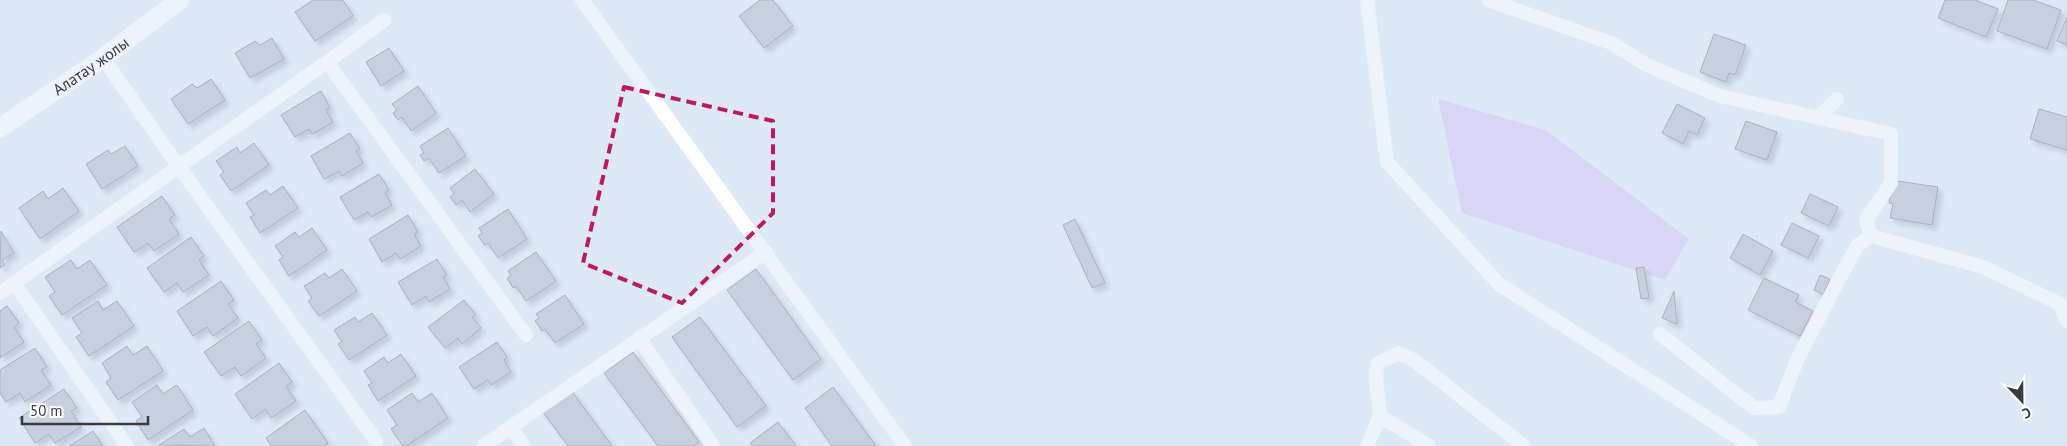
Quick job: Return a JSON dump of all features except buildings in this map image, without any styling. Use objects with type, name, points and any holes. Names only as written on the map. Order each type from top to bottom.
[{"type":"main road","name":"Алатау жолы","points":[[0,128],[103,58],[180,0]]},
{"type":"street","points":[[582,0],[905,446]]},
{"type":"street","points":[[1368,0],[1387,162],[1499,284],[1751,446]]},
{"type":"street","points":[[1488,0],[1611,43],[1647,65],[1720,96],[1891,134],[1891,184],[1866,220],[1871,236]]},
{"type":"street","points":[[0,293],[384,20]]},
{"type":"street","points":[[103,58],[178,167],[376,440]]},
{"type":"street","points":[[327,62],[526,335]]},
{"type":"street","points":[[1818,118],[1837,99]]},
{"type":"street","points":[[1871,236],[1983,267],[2060,304],[2067,321]]},
{"type":"street","points":[[1660,334],[1754,408],[1779,407],[1797,360],[1839,279],[1858,245],[1871,236]]},
{"type":"street","points":[[483,446],[766,252]]},
{"type":"street","points":[[14,283],[127,446]]},
{"type":"street","points":[[639,338],[713,446]]},
{"type":"street","points":[[1367,446],[1380,416],[1376,376],[1378,363],[1399,353],[1415,361],[1524,446]]},
{"type":"street","points":[[1380,416],[1429,446]]},
{"type":"street","points":[[510,427],[524,446]]},
{"type":"highlighted area","points":[[624,87],[773,121],[773,213],[682,303],[583,263]]},
{"type":"shaded area","points":[[1438,99],[1546,130],[1689,239],[1665,280],[1462,213]]}]
